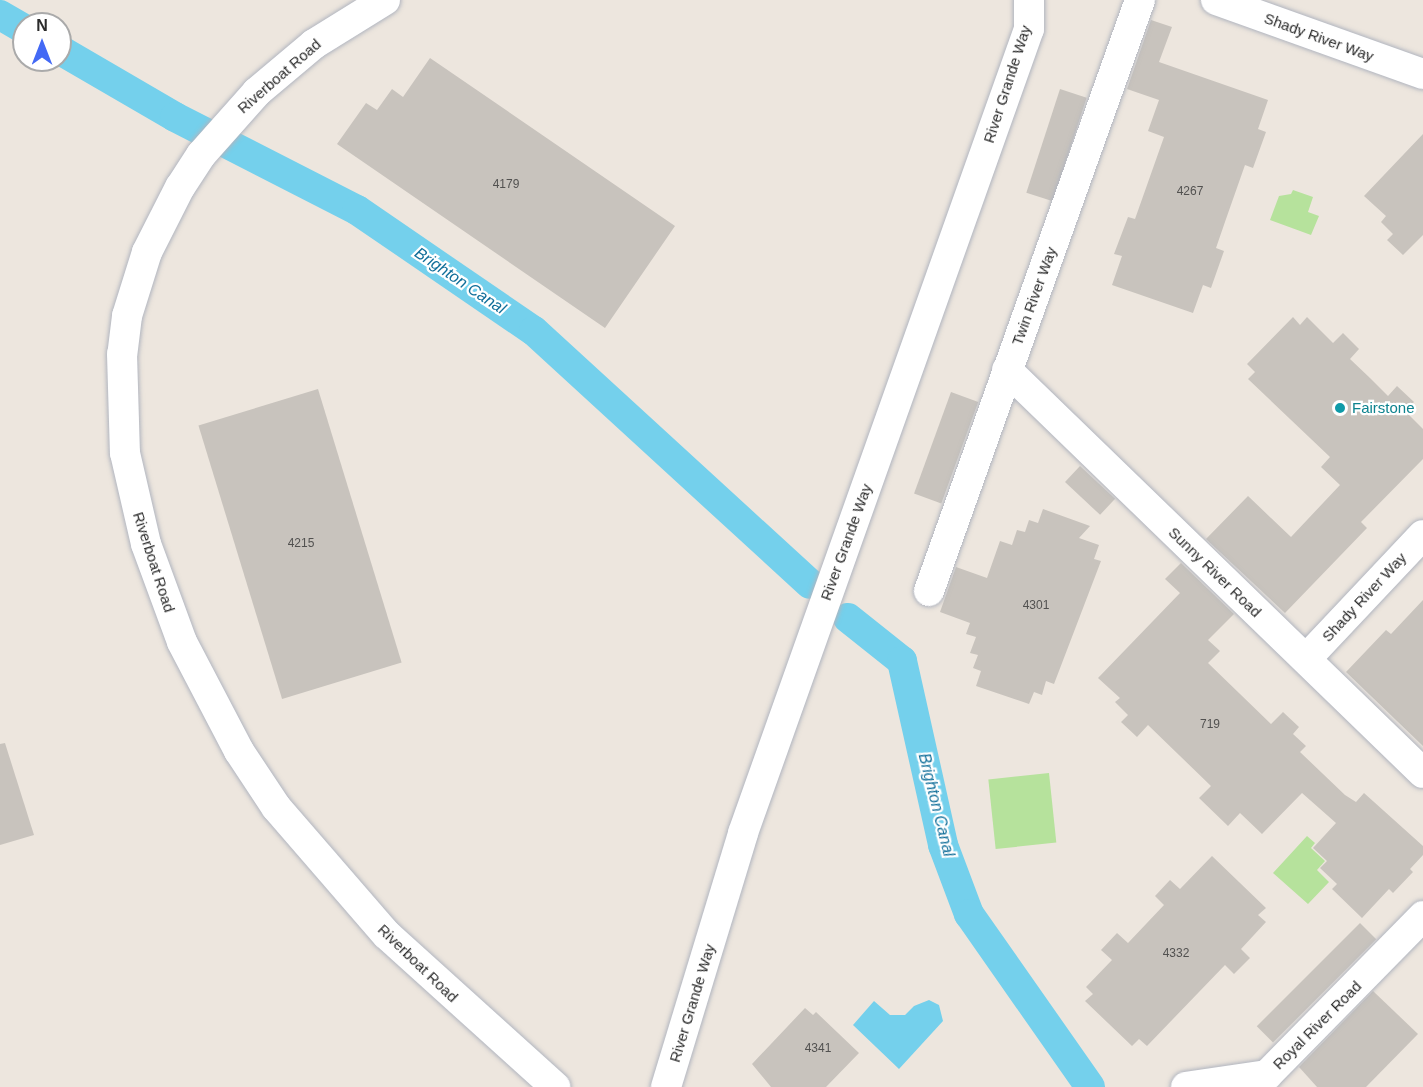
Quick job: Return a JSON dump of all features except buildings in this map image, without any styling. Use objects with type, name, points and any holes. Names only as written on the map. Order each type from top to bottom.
[{"type":"street","name":"Riverboat Road","points":[[385,0],[314,44],[235,115],[201,155],[147,252],[128,316],[122,354],[125,453],[133,499],[162,592],[207,692],[239,751],[283,815],[387,935],[555,1087]]},
{"type":"street","name":"River Grande Way","points":[[666,1087],[743,833],[1029,28],[1029,0]]},
{"type":"street","name":"Twin River Way","points":[[928,591],[1140,0]]},
{"type":"street","name":"Shady River Way","points":[[1216,0],[1423,74]]},
{"type":"street","name":"Sunny River Road","points":[[1007,370],[1423,773]]},
{"type":"street","name":"Shady River Way","points":[[1306,659],[1423,535]]},
{"type":"street","name":"Royal River Road","points":[[1186,1087],[1192,1083],[1267,1075],[1423,916]]},
{"type":"green space","points":[[1293,190],[1313,197],[1308,212],[1319,216],[1311,235],[1270,220],[1279,196],[1291,194]]},
{"type":"green space","points":[[1049,773],[1056,843],[996,849],[988,779]]},
{"type":"green space","points":[[1307,836],[1315,843],[1311,848],[1325,861],[1317,870],[1329,882],[1308,904],[1273,873]]},
{"type":"water","points":[[929,1000],[939,1005],[943,1021],[899,1069],[853,1025],[874,1001],[890,1015],[905,1015],[914,1006]]},
{"type":"waterway","name":"Brighton Canal","points":[[0,15],[12,22]]},
{"type":"waterway","name":"Brighton Canal","points":[[72,57],[175,117],[357,210],[534,331],[810,584]]},
{"type":"waterway","name":"Brighton Canal","points":[[848,618],[902,661],[943,845],[969,914],[1090,1087]]},
{"type":"place","name":"Fairstone","points":[[1340,408]]}]
